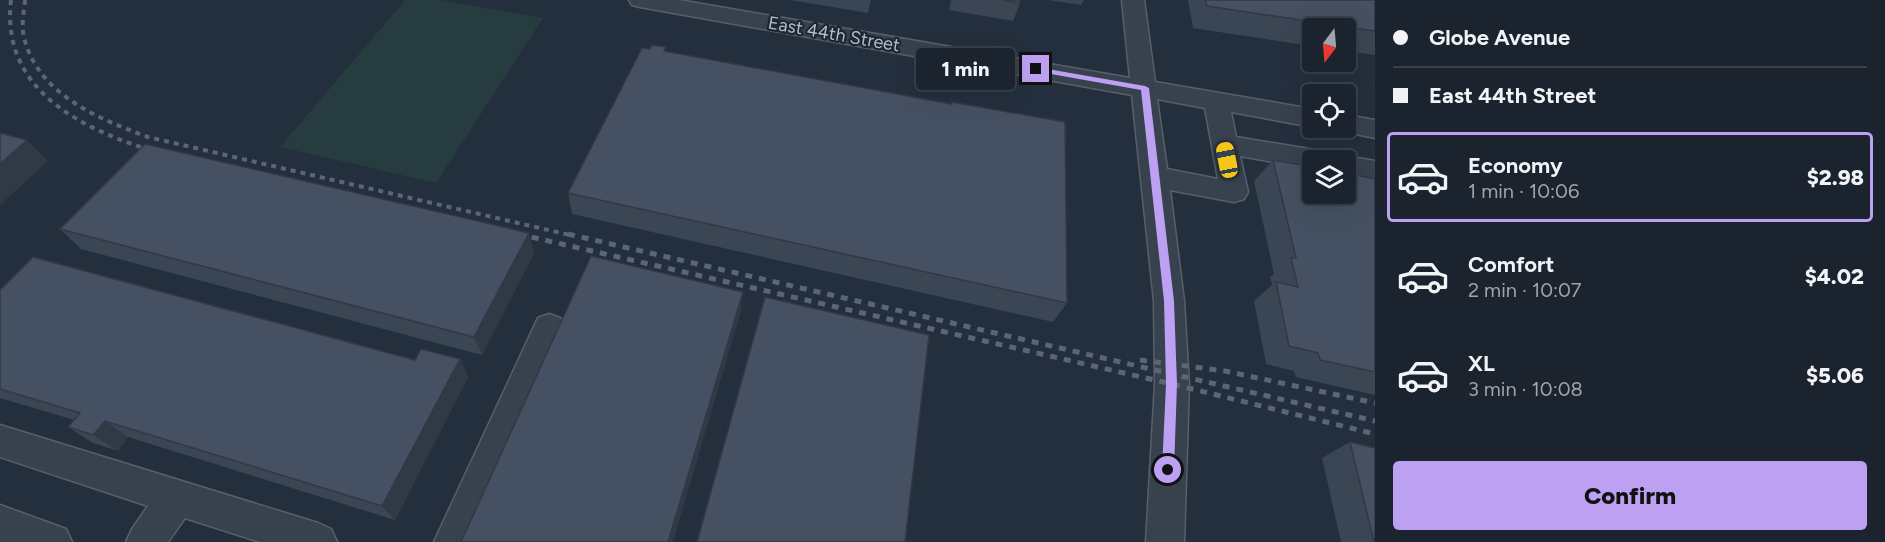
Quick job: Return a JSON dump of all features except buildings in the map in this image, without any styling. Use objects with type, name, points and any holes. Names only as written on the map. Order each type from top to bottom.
[{"type":"street","name":"East 44th Street","points":[[640,0],[1302,116]]},
{"type":"street","points":[[1133,0],[1169,301],[1172,540]]},
{"type":"street","points":[[1155,177],[1234,192],[1216,101]]},
{"type":"street","points":[[1224,144],[1302,158]]},
{"type":"street","points":[[1356,168],[1375,171]]},
{"type":"street","points":[[453,542],[549,328]]},
{"type":"street","points":[[0,441],[318,542]]},
{"type":"street","points":[[145,542],[164,493]]},
{"type":"street","points":[[0,524],[53,542]]},
{"type":"green space","points":[[405,0],[441,0],[543,18],[436,183],[280,147]]},
{"type":"railway","points":[[11,0],[11,32],[19,59],[33,83],[53,102],[76,118],[102,132],[156,152]]},
{"type":"railway","points":[[25,0],[24,37],[31,57],[42,74],[72,102],[110,122],[148,137],[574,236]]},
{"type":"railway","points":[[513,233],[525,236]]},
{"type":"railway","points":[[518,234],[1172,384],[1375,434]]},
{"type":"railway","points":[[568,234],[1375,421]]},
{"type":"railway","points":[[1140,360],[1225,371],[1375,403]]},
{"type":"route","points":[[1036,69],[1145,88],[1169,301],[1169,362],[1172,384],[1168,470]]}]
